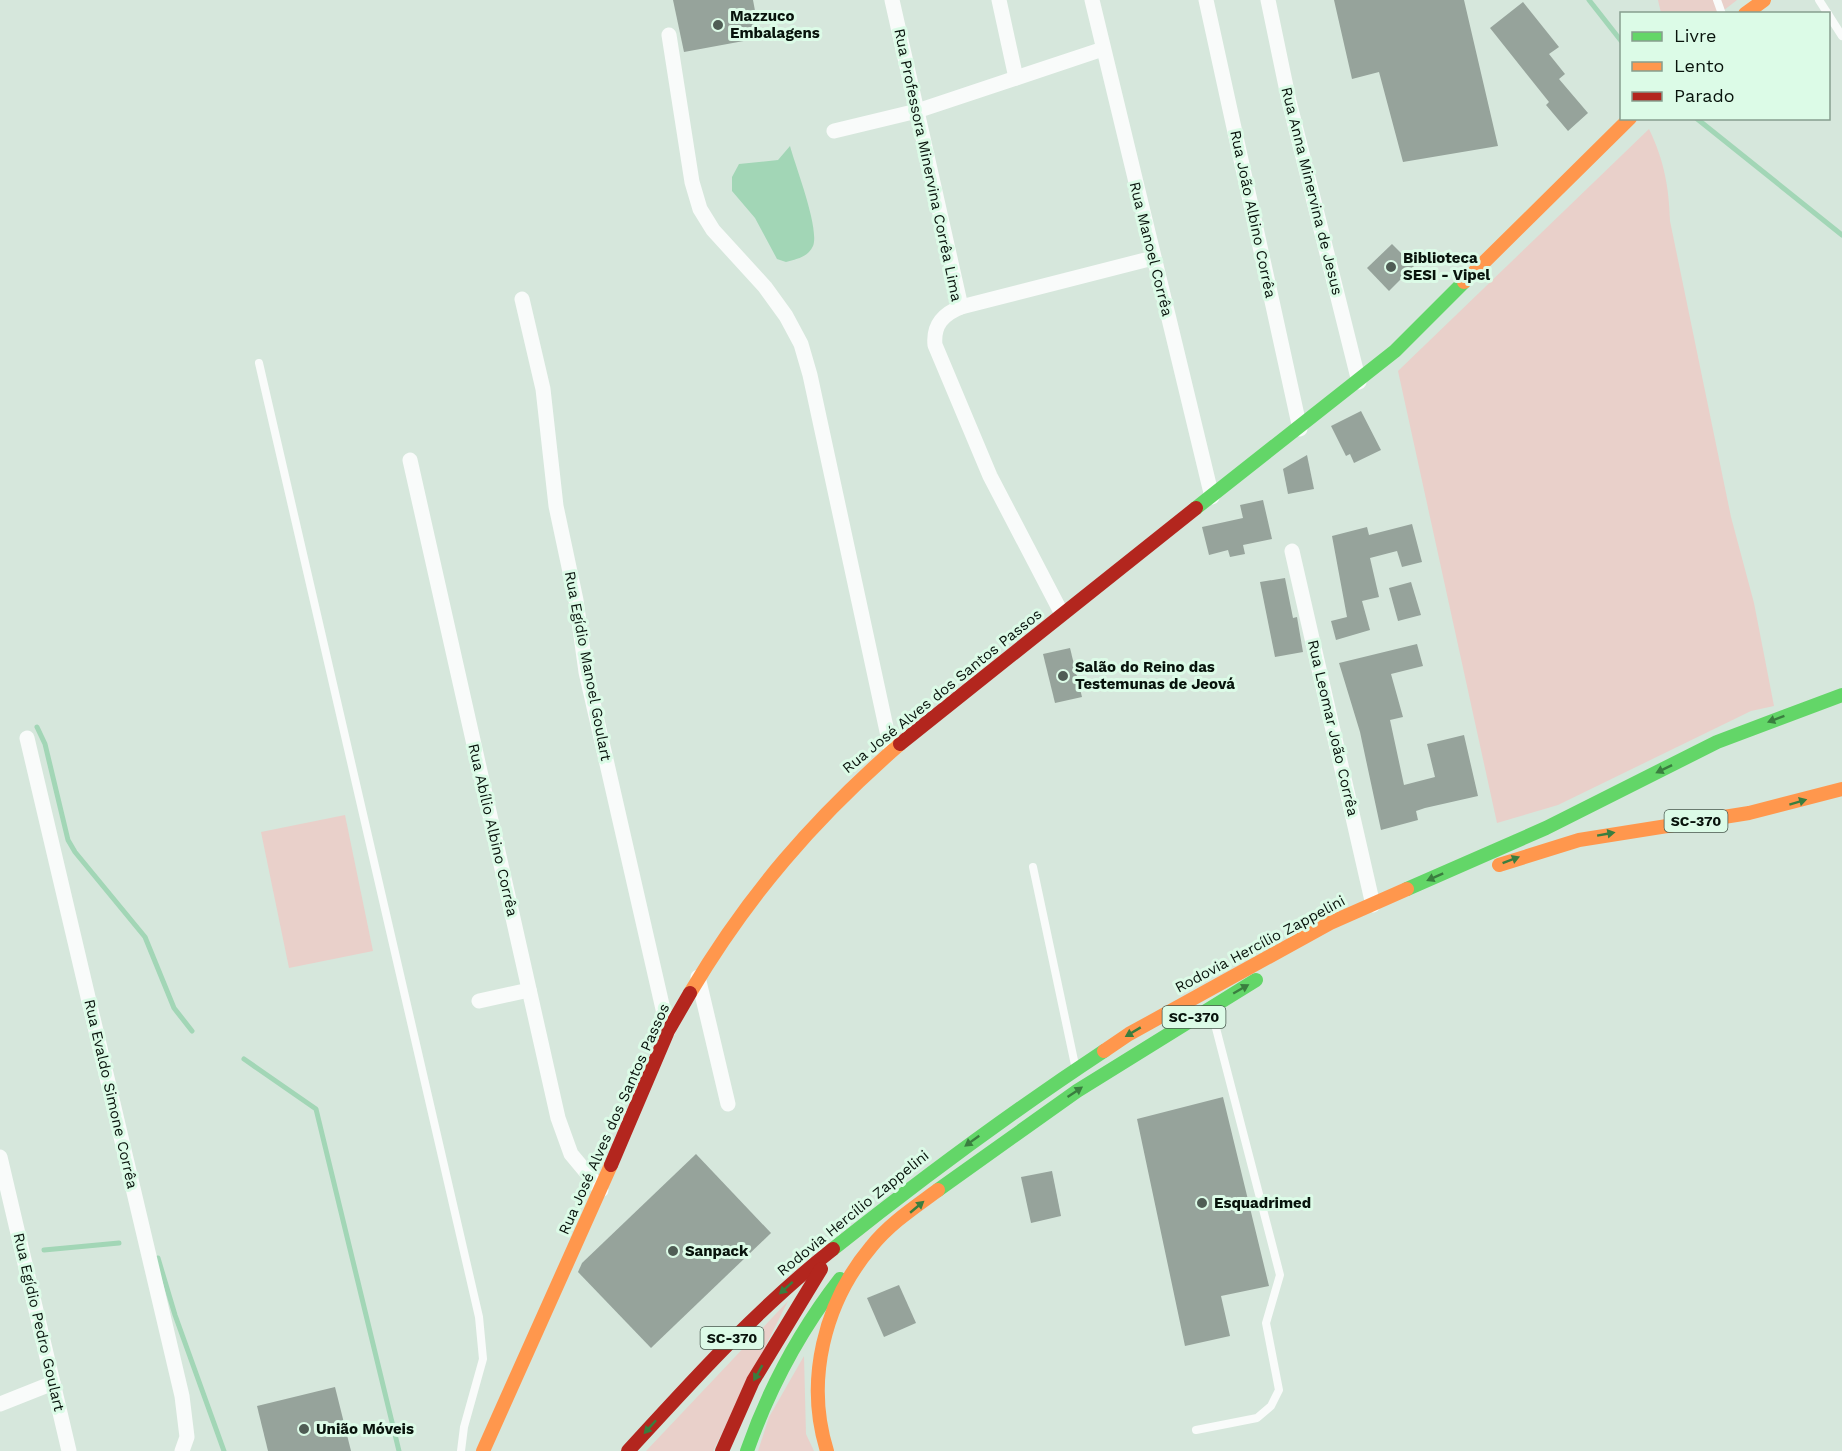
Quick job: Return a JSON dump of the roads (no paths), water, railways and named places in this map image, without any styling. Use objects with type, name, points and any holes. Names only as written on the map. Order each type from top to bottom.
[{"type":"main road","points":[[1748,12],[1764,0]]},
{"type":"main road","name":"Rua José Alves dos Santos Passos","points":[[483,1451],[601,1190],[668,1031],[698,976],[752,897],[788,853],[851,787],[891,750],[1359,382],[1427,321],[1628,120]]},
{"type":"main road","name":"Rodovia Hercílio Zappelini","points":[[628,1451],[733,1337],[799,1276],[943,1162],[1130,1034],[1214,985],[1330,923],[1546,828],[1717,742],[1838,698]]},
{"type":"main road","name":"SC-370","points":[[1485,871],[1549,846],[1609,833],[1785,806],[1842,789]]},
{"type":"main road","name":"Rodovia Hercílio Zappelini","points":[[827,1451],[817,1402],[816,1378],[820,1354],[827,1329],[848,1285],[872,1244],[929,1197],[1023,1127],[1100,1076],[1273,971]]},
{"type":"main road","name":"SC-370","points":[[722,1451],[753,1381],[803,1294],[847,1237]]},
{"type":"main road","name":"SC-370","points":[[747,1451],[757,1418],[787,1356],[818,1306],[872,1244]]},
{"type":"street","name":"Rua Professora Minervina Corrêa Lima","points":[[892,0],[961,307],[942,318],[936,327],[935,345],[990,476],[1062,614]]},
{"type":"street","points":[[999,0],[1016,78]]},
{"type":"street","name":"Rua Manoel Corrêa","points":[[1092,0],[1212,497]]},
{"type":"street","name":"Rua João Albino Corrêa","points":[[1206,0],[1300,429]]},
{"type":"street","name":"Rua Anna Minervina de Jesus","points":[[1268,0],[1289,101],[1359,382]]},
{"type":"street","points":[[669,35],[692,182],[700,209],[712,230],[765,287],[786,316],[804,354],[891,750]]},
{"type":"street","points":[[834,131],[917,111],[1103,49]]},
{"type":"street","points":[[961,307],[1153,258]]},
{"type":"street","name":"Rua Egídio Manoel Goulart","points":[[522,299],[543,389],[556,506],[576,600],[586,672],[668,1031]]},
{"type":"street","name":"Rua Abílio Albino Corrêa","points":[[410,460],[564,1138],[581,1169],[601,1190]]},
{"type":"street","name":"Rua Leomar João Corrêa","points":[[1292,551],[1373,904]]},
{"type":"street","name":"Rua Evaldo Simone Corrêa","points":[[27,738],[182,1395],[187,1437],[182,1451]]},
{"type":"street","points":[[698,976],[728,1104]]},
{"type":"street","points":[[479,1001],[529,990]]},
{"type":"street","name":"Rua Egídio Pedro Goulart","points":[[0,1157],[69,1451]]},
{"type":"street","points":[[0,1404],[53,1383]]},
{"type":"lane","points":[[1830,17],[1842,36]]},
{"type":"lane","points":[[259,363],[479,1317],[483,1359],[464,1427],[461,1451]]},
{"type":"lane","points":[[1033,867],[1076,1070]]},
{"type":"lane","points":[[1196,1430],[1257,1418],[1271,1406],[1279,1390],[1266,1323],[1280,1275],[1210,1008]]},
{"type":"waterway","points":[[1589,0],[1620,39]]},
{"type":"waterway","points":[[1698,120],[1842,235]]},
{"type":"waterway","points":[[37,727],[45,744],[68,840],[75,852],[145,937],[174,1008],[192,1031]]},
{"type":"waterway","points":[[244,1059],[316,1109],[399,1451]]},
{"type":"waterway","points":[[44,1250],[119,1243]]},
{"type":"waterway","points":[[158,1258],[175,1315],[224,1451]]},
{"type":"place","name":"Mazzuco Embalagens","points":[[718,25]]},
{"type":"place","name":"Biblioteca SESI - Vipel","points":[[1391,267]]},
{"type":"place","name":"Salão do Reino das Testemunas de Jeová","points":[[1063,676]]},
{"type":"place","name":"Esquadrimed","points":[[1202,1203]]},
{"type":"place","name":"Sanpack","points":[[673,1251]]},
{"type":"place","name":"União Móveis","points":[[304,1429]]}]
